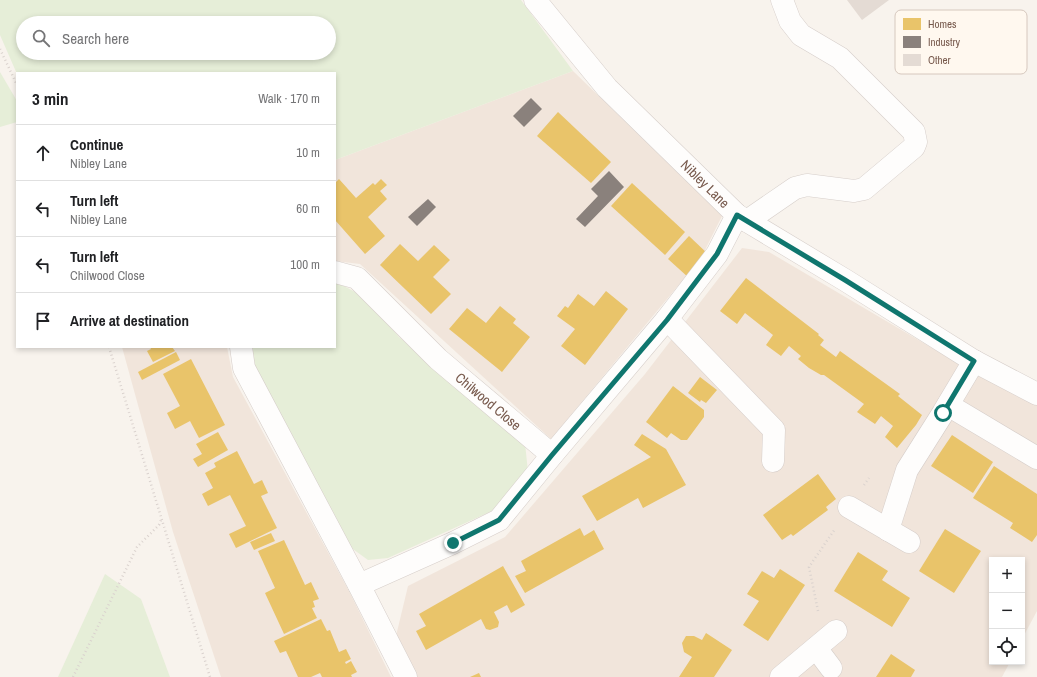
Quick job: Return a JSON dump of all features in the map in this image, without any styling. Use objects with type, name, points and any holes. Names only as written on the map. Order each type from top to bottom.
[{"type":"street","name":"Nibley Lane","points":[[536,0],[607,88],[742,218],[845,280],[974,361],[1037,394]]},
{"type":"street","points":[[359,585],[453,543],[499,520],[552,455],[667,320],[742,218],[801,186],[808,185],[854,191],[864,189],[914,147],[916,142],[914,132],[840,58],[801,35],[790,21],[782,0]]},
{"type":"street","name":"Chilwood Close","points":[[336,272],[356,278],[438,359],[552,455]]},
{"type":"street","points":[[667,320],[774,430],[773,462]]},
{"type":"street","points":[[241,348],[244,368],[406,677]]},
{"type":"street","points":[[888,530],[907,470],[946,409],[974,361]]},
{"type":"street","points":[[946,409],[1037,458]]},
{"type":"street","points":[[850,507],[909,542]]},
{"type":"street","points":[[781,677],[825,640],[831,668]]},
{"type":"path","points":[[0,49],[16,83]]},
{"type":"path","points":[[109,348],[210,677]]},
{"type":"path","points":[[825,640],[809,567],[869,478]]},
{"type":"path","points":[[73,677],[138,547],[159,526],[161,519]]},
{"type":"shaded area","points":[[573,71],[722,216],[701,258],[551,439],[360,264],[336,261],[336,160]]},
{"type":"shaded area","points":[[742,248],[769,252],[949,358],[1037,405],[1037,611],[1025,633],[1025,557],[989,557],[989,665],[1008,665],[1002,677],[416,677],[396,636],[408,586],[505,537],[645,374]]},
{"type":"shaded area","points":[[122,348],[227,348],[233,377],[350,593],[391,677],[221,677],[173,532]]},
{"type":"green space","points":[[0,0],[521,0],[573,71],[336,160],[336,72],[16,72],[0,35]]},
{"type":"green space","points":[[0,72],[16,99],[16,122],[0,127]]},
{"type":"green space","points":[[336,282],[364,297],[399,337],[525,443],[528,472],[492,511],[388,558],[368,560],[350,547],[251,363],[251,348],[336,348]]},
{"type":"green space","points":[[105,574],[141,599],[170,677],[58,677]]},
{"type":"building: Homes","points":[[558,112],[611,162],[591,183],[537,136]]},
{"type":"building: Homes","points":[[339,179],[356,198],[373,183],[375,185],[381,179],[387,185],[380,191],[387,199],[368,217],[385,236],[365,254],[336,221],[336,182]]},
{"type":"building: Homes","points":[[632,183],[685,232],[665,255],[611,206]]},
{"type":"building: Homes","points":[[689,236],[709,255],[689,278],[668,259]]},
{"type":"building: Homes","points":[[400,244],[418,261],[434,245],[450,260],[433,277],[451,294],[431,314],[380,265]]},
{"type":"building: Homes","points":[[746,278],[819,334],[818,335],[824,340],[820,345],[836,357],[840,351],[900,394],[898,396],[922,415],[916,425],[897,448],[885,437],[893,426],[881,416],[875,424],[857,412],[864,404],[824,375],[821,375],[809,368],[798,359],[801,356],[789,346],[781,356],[766,345],[773,335],[745,313],[737,324],[720,311]]},
{"type":"building: Homes","points":[[606,291],[628,309],[585,365],[561,346],[575,329],[557,316],[565,306],[568,308],[578,294],[594,306]]},
{"type":"building: Homes","points":[[500,306],[516,319],[513,323],[530,337],[502,372],[449,329],[467,308],[486,323]]},
{"type":"building: Homes","points":[[173,348],[175,351],[153,362],[147,351],[151,349]]},
{"type":"building: Homes","points":[[176,352],[180,360],[142,380],[138,372]]},
{"type":"building: Homes","points":[[191,359],[225,425],[199,438],[190,421],[175,429],[167,413],[180,406],[163,374]]},
{"type":"building: Homes","points":[[700,377],[717,390],[706,403],[701,400],[700,402],[688,393]]},
{"type":"building: Homes","points":[[673,386],[704,410],[704,417],[687,440],[681,440],[671,433],[667,438],[646,422]]},
{"type":"building: Homes","points":[[218,432],[228,450],[198,467],[193,459],[202,454],[196,444]]},
{"type":"building: Homes","points":[[642,434],[666,449],[686,485],[643,508],[638,498],[597,521],[582,496],[651,457],[634,445]]},
{"type":"building: Homes","points":[[952,435],[993,462],[973,493],[931,466]]},
{"type":"building: Homes","points":[[237,451],[254,484],[262,480],[268,493],[261,496],[277,528],[236,548],[229,534],[246,526],[230,495],[208,506],[202,494],[213,488],[205,473],[216,467],[214,463]]},
{"type":"building: Homes","points":[[994,466],[1037,494],[1037,535],[1032,542],[1010,528],[1013,523],[973,498]]},
{"type":"building: Homes","points":[[818,474],[836,499],[826,507],[828,510],[793,536],[791,534],[782,540],[763,515]]},
{"type":"building: Homes","points":[[580,528],[584,536],[594,530],[604,549],[525,593],[515,576],[526,571],[521,561]]},
{"type":"building: Homes","points":[[945,529],[981,551],[954,593],[919,571]]},
{"type":"building: Homes","points":[[271,533],[275,541],[254,550],[250,542]]},
{"type":"building: Homes","points":[[284,540],[305,585],[311,582],[319,599],[313,601],[315,607],[312,608],[317,618],[284,634],[265,593],[275,588],[258,551]]},
{"type":"building: Homes","points":[[858,552],[888,571],[882,580],[910,598],[892,627],[834,591]]},
{"type":"building: Homes","points":[[503,566],[525,605],[511,613],[507,605],[494,612],[499,622],[498,627],[490,630],[486,629],[481,619],[426,650],[416,631],[426,626],[419,614]]},
{"type":"building: Homes","points":[[780,569],[805,585],[768,641],[743,625],[759,601],[747,594],[762,571],[774,578]]},
{"type":"building: Homes","points":[[321,619],[327,631],[330,630],[339,652],[346,649],[351,659],[345,662],[346,664],[351,661],[357,672],[351,675],[352,677],[322,677],[320,673],[311,677],[298,677],[286,651],[280,653],[274,641]]},
{"type":"building: Homes","points":[[706,633],[732,650],[714,677],[679,677],[692,657],[684,652],[682,643],[686,636],[694,636],[702,640]]},
{"type":"building: Homes","points":[[891,654],[915,670],[911,677],[876,677]]},
{"type":"building: Homes","points":[[479,673],[481,677],[470,677]]},
{"type":"building: Industry","points":[[531,98],[542,109],[524,127],[513,116]]},
{"type":"building: Industry","points":[[609,171],[624,187],[585,227],[576,219],[598,196],[591,189]]},
{"type":"building: Industry","points":[[428,199],[436,207],[417,226],[408,217]]},
{"type":"building: Other","points":[[847,0],[889,0],[862,20]]},
{"type":"route","points":[[453,543],[499,520],[552,455],[667,320],[717,254],[737,215],[845,280],[974,361],[943,413]]}]
